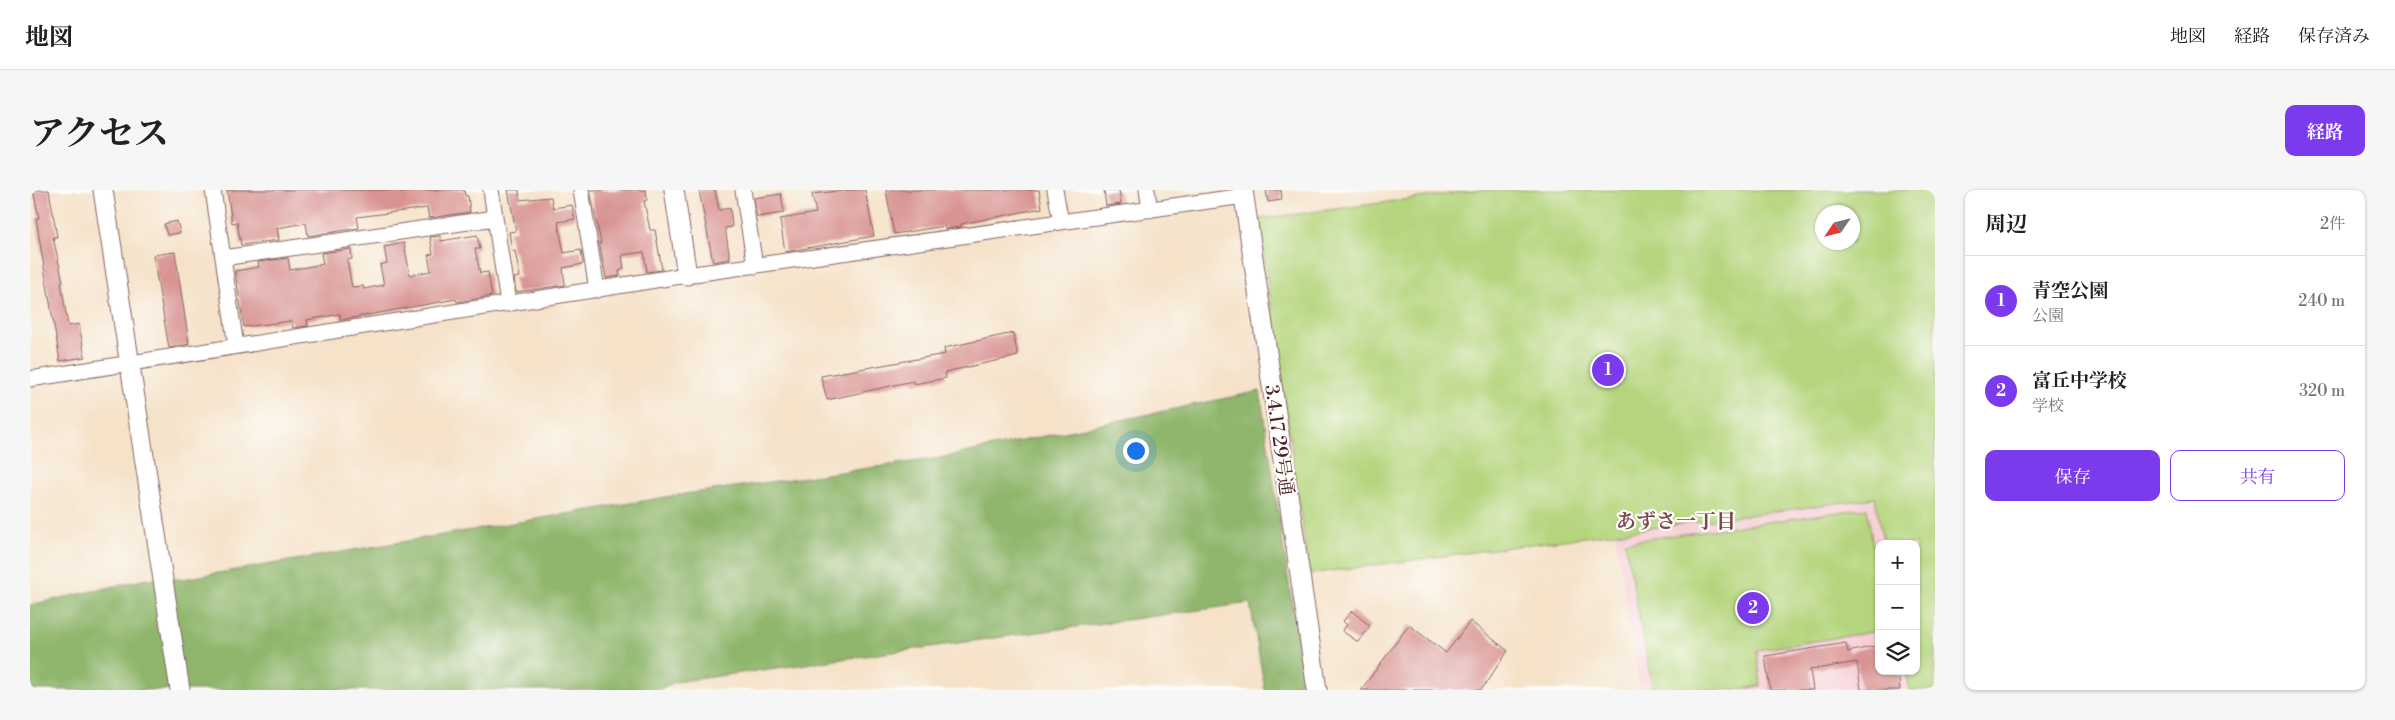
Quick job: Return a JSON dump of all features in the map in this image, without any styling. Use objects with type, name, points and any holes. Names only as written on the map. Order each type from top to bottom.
[{"type":"street","points":[[103,190],[128,363],[180,690]]},
{"type":"street","points":[[213,190],[236,346]]},
{"type":"street","points":[[491,190],[508,304]]},
{"type":"street","points":[[581,190],[596,290]]},
{"type":"street","points":[[674,190],[687,275]]},
{"type":"street","points":[[743,190],[755,266]]},
{"type":"street","points":[[1056,190],[1060,222]]},
{"type":"street","points":[[1147,190],[1150,210]]},
{"type":"street","points":[[30,379],[687,275],[1150,210],[1244,193]]},
{"type":"street","name":"3.4.17 29号通","points":[[1244,193],[1317,690]]},
{"type":"street","points":[[223,258],[495,218]]},
{"type":"shaded area","points":[[1875,498],[1882,540],[1875,540],[1875,675],[1907,675],[1910,690],[1640,690],[1615,533]]},
{"type":"green space","points":[[1479,190],[1935,190],[1935,690],[1910,690],[1907,675],[1920,675],[1920,540],[1882,540],[1875,498],[1309,574],[1259,219]]},
{"type":"green space","points":[[1260,391],[1305,690],[1265,690],[1250,603],[675,682],[658,690],[30,690],[30,605],[147,579],[183,579],[678,495],[940,458]]},
{"type":"green space","points":[[1867,508],[1875,560],[1875,632],[1757,650],[1761,686],[1736,690],[1653,690],[1625,542]]},
{"type":"building","points":[[33,190],[49,190],[57,237],[53,237],[63,282],[61,282],[68,326],[79,324],[85,357],[60,361],[36,218],[39,218]]},
{"type":"building","points":[[227,190],[400,190],[400,192],[464,190],[465,196],[468,196],[470,212],[429,218],[427,208],[357,217],[359,228],[308,236],[306,223],[277,228],[279,240],[241,245],[237,222],[232,223]]},
{"type":"building","points":[[508,190],[519,190],[520,200],[551,197],[553,208],[572,205],[575,219],[558,222],[564,253],[581,250],[583,264],[563,268],[565,285],[516,292],[514,278],[520,277],[515,251],[512,251],[509,232],[516,231]]},
{"type":"building","points":[[590,190],[646,190],[647,200],[644,201],[650,230],[655,230],[662,270],[647,272],[644,252],[622,255],[624,269],[619,271],[620,276],[606,278]]},
{"type":"building","points":[[699,190],[715,190],[719,210],[730,208],[732,227],[725,228],[730,259],[713,262]]},
{"type":"building","points":[[865,190],[874,236],[785,252],[780,219],[816,213],[812,194]]},
{"type":"building","points":[[886,190],[1039,190],[1042,208],[961,224],[961,227],[945,229],[945,226],[894,234]]},
{"type":"building","points":[[1104,190],[1119,190],[1121,204],[1106,206]]},
{"type":"building","points":[[1266,190],[1281,190],[1282,200],[1268,202]]},
{"type":"building","points":[[781,194],[784,213],[757,217],[754,198]]},
{"type":"building","points":[[177,221],[180,233],[167,235],[164,224]]},
{"type":"building","points":[[477,235],[480,249],[475,249],[480,273],[488,272],[492,296],[457,302],[456,299],[341,320],[340,314],[307,320],[308,326],[293,328],[291,321],[244,327],[235,271],[259,267],[258,262],[288,258],[290,270],[323,264],[321,253],[351,249],[352,259],[347,260],[352,287],[363,286],[364,289],[384,285],[380,265],[387,263],[384,247],[404,243],[410,275],[431,271],[428,255],[433,254],[430,237],[440,236],[441,241]]},
{"type":"building","points":[[175,252],[189,344],[169,348],[153,255]]},
{"type":"building","points":[[1013,333],[1018,356],[945,372],[946,378],[914,384],[913,381],[827,400],[821,376],[945,354],[944,348]]},
{"type":"building","points":[[1352,611],[1370,626],[1358,642],[1342,631],[1347,625],[1343,621]]},
{"type":"building","points":[[1470,621],[1508,651],[1481,690],[1361,690],[1409,625],[1446,653]]},
{"type":"building","points":[[1846,643],[1848,652],[1875,646],[1875,675],[1898,675],[1900,690],[1861,690],[1857,662],[1810,670],[1813,690],[1770,690],[1765,656]]},
{"type":"place","name":"青空公園","points":[[1608,370]]},
{"type":"place","name":"富丘中学校","points":[[1753,608]]},
{"type":"district","name":"あずさ一丁目","points":[[1676,521]]}]
